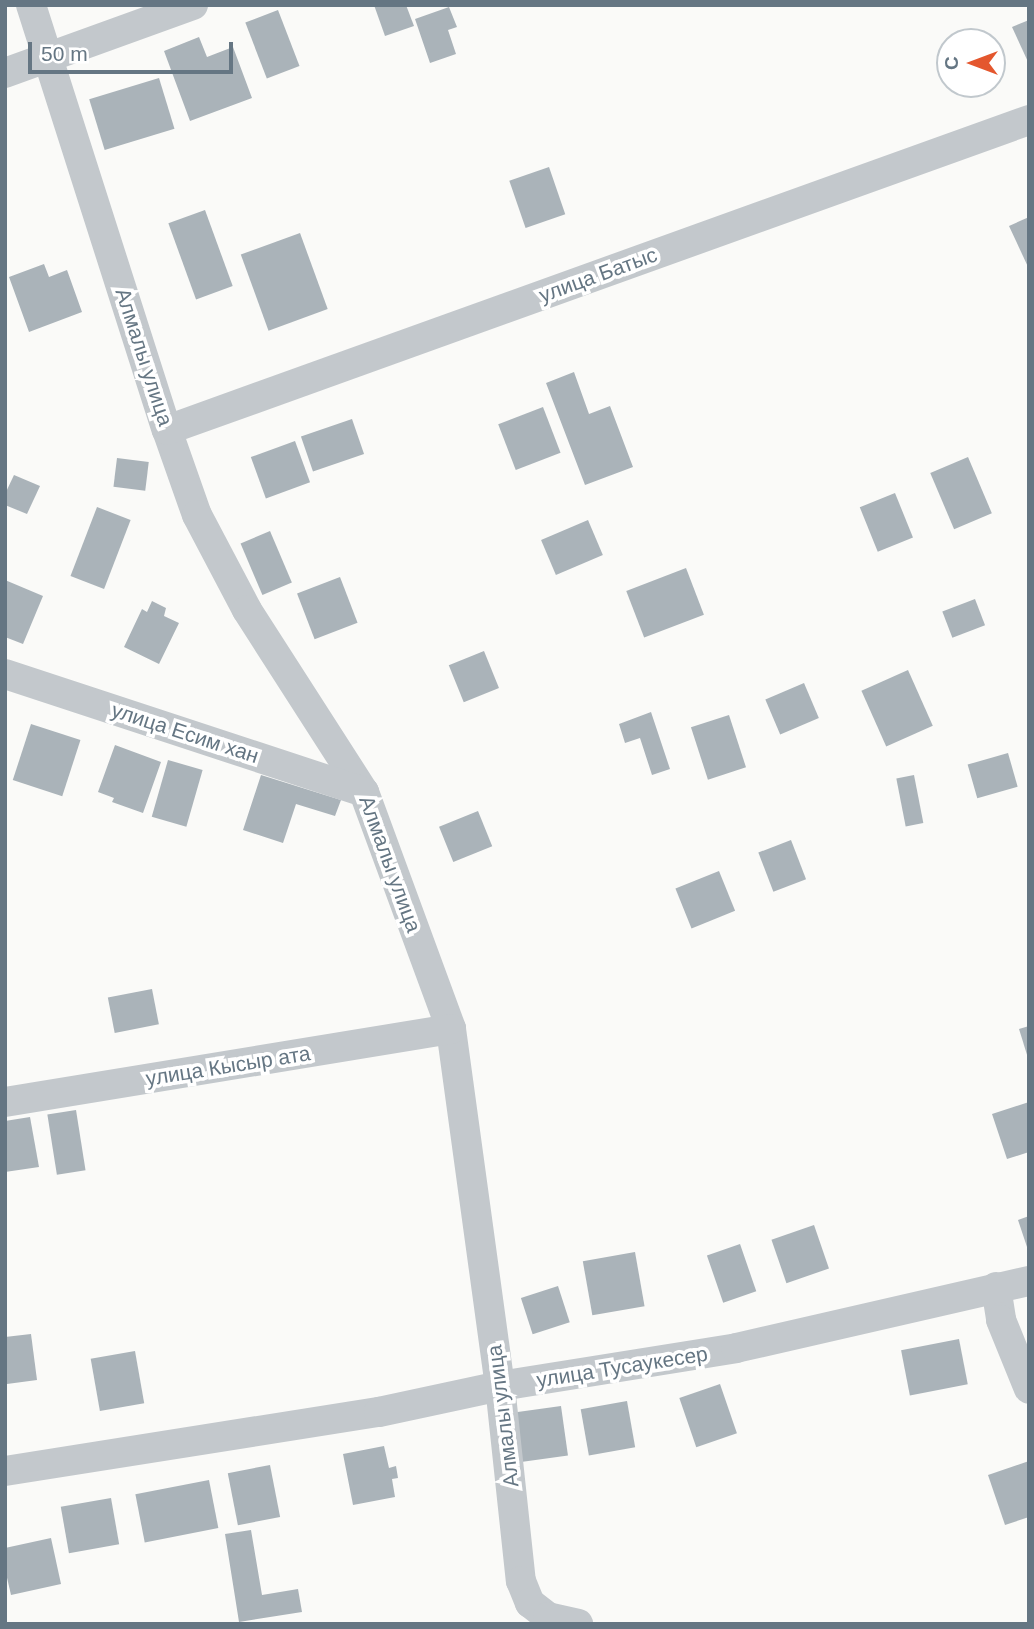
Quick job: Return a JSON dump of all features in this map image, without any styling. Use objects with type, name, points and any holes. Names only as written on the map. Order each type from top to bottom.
[{"type":"street","name":"Алмалы улица","points":[[31,5],[167,430],[197,515],[247,610],[364,792],[451,1029],[500,1387],[521,1581],[530,1603],[548,1617],[578,1624]]},
{"type":"street","points":[[5,73],[193,5]]},
{"type":"street","name":"улица Батыс","points":[[167,430],[1029,120]]},
{"type":"street","name":"улица Есим хан","points":[[5,674],[364,792]]},
{"type":"street","name":"улица Кысыр ата","points":[[5,1102],[451,1029]]},
{"type":"street","name":"улица Тусаукесер","points":[[5,1471],[379,1412],[500,1387],[736,1348],[911,1311],[996,1287],[1029,1281]]},
{"type":"street","points":[[996,1287],[1001,1320],[1029,1389]]},
{"type":"building","points":[[374,5],[406,5],[414,26],[385,36]]},
{"type":"building","points":[[449,7],[457,27],[448,30],[456,54],[430,63],[415,19]]},
{"type":"building","points":[[278,10],[300,66],[267,79],[245,23]]},
{"type":"building","points":[[1029,20],[1029,64],[1012,27]]},
{"type":"building","points":[[199,37],[207,57],[233,47],[252,98],[190,121],[164,51]]},
{"type":"building","points":[[159,78],[174,129],[105,150],[89,99]]},
{"type":"building","points":[[549,167],[565,214],[526,228],[509,181]]},
{"type":"building","points":[[205,210],[233,286],[196,299],[168,223]]},
{"type":"building","points":[[1029,217],[1029,269],[1009,226]]},
{"type":"building","points":[[300,233],[328,309],[269,331],[241,255]]},
{"type":"building","points":[[44,264],[49,277],[67,270],[82,312],[29,332],[9,277]]},
{"type":"building","points":[[574,372],[589,414],[610,406],[633,467],[585,485],[546,383]]},
{"type":"building","points":[[543,407],[561,453],[516,470],[498,424]]},
{"type":"building","points":[[352,419],[364,454],[313,472],[301,437]]},
{"type":"building","points":[[295,441],[310,482],[266,498],[251,457]]},
{"type":"building","points":[[968,457],[992,513],[954,529],[930,473]]},
{"type":"building","points":[[117,458],[149,462],[145,491],[113,487]]},
{"type":"building","points":[[14,475],[40,486],[27,514],[5,505],[5,494]]},
{"type":"building","points":[[895,493],[913,538],[878,552],[860,507]]},
{"type":"building","points":[[97,507],[131,520],[104,589],[70,576]]},
{"type":"building","points":[[588,520],[603,555],[556,575],[541,540]]},
{"type":"building","points":[[270,531],[292,583],[262,595],[241,544]]},
{"type":"building","points":[[686,568],[704,615],[644,638],[626,591]]},
{"type":"building","points":[[340,577],[358,623],[315,639],[297,593]]},
{"type":"building","points":[[5,580],[43,596],[23,644],[5,637]]},
{"type":"building","points":[[975,599],[985,625],[952,638],[942,612]]},
{"type":"building","points":[[152,601],[166,608],[164,616],[179,623],[159,664],[124,647],[142,609],[147,612]]},
{"type":"building","points":[[484,651],[499,688],[464,702],[449,665]]},
{"type":"building","points":[[908,670],[933,726],[886,746],[861,691]]},
{"type":"building","points":[[804,683],[819,718],[780,734],[765,699]]},
{"type":"building","points":[[651,712],[670,769],[652,775],[640,738],[625,743],[619,724]]},
{"type":"building","points":[[729,715],[746,767],[708,780],[691,727]]},
{"type":"building","points":[[31,724],[80,740],[62,796],[13,780]]},
{"type":"building","points":[[115,745],[161,762],[143,813],[112,802],[114,798],[98,792]]},
{"type":"building","points":[[1008,753],[1018,787],[977,798],[968,765]]},
{"type":"building","points":[[168,760],[203,770],[186,827],[152,817]]},
{"type":"building","points":[[261,775],[341,800],[335,816],[296,804],[283,843],[243,830]]},
{"type":"building","points":[[914,775],[923,823],[906,827],[896,778]]},
{"type":"building","points":[[478,811],[492,846],[453,862],[439,827]]},
{"type":"building","points":[[791,840],[806,879],[773,892],[758,853]]},
{"type":"building","points":[[719,871],[735,911],[692,928],[675,889]]},
{"type":"building","points":[[152,989],[159,1024],[115,1033],[108,998]]},
{"type":"building","points":[[1029,1026],[1029,1057],[1028,1058],[1019,1029]]},
{"type":"building","points":[[1029,1102],[1029,1152],[1007,1159],[992,1114]]},
{"type":"building","points":[[76,1110],[86,1170],[57,1175],[47,1115]]},
{"type":"building","points":[[30,1117],[39,1167],[5,1172],[5,1121]]},
{"type":"building","points":[[1029,1216],[1029,1250],[1028,1250],[1018,1220]]},
{"type":"building","points":[[814,1225],[829,1268],[786,1283],[771,1240]]},
{"type":"building","points":[[740,1244],[756,1291],[723,1303],[707,1255]]},
{"type":"building","points":[[635,1252],[645,1306],[592,1315],[583,1261]]},
{"type":"building","points":[[558,1286],[570,1322],[533,1334],[521,1298]]},
{"type":"building","points":[[31,1334],[37,1380],[7,1384],[5,1337]]},
{"type":"building","points":[[959,1339],[968,1384],[910,1395],[901,1350]]},
{"type":"building","points":[[135,1351],[144,1403],[100,1411],[91,1359]]},
{"type":"building","points":[[720,1384],[737,1433],[696,1447],[679,1398]]},
{"type":"building","points":[[627,1401],[635,1447],[589,1455],[581,1409]]},
{"type":"building","points":[[561,1406],[568,1456],[517,1463],[510,1413]]},
{"type":"building","points":[[384,1446],[389,1468],[396,1466],[398,1478],[392,1479],[395,1497],[353,1505],[343,1454]]},
{"type":"building","points":[[1029,1461],[1029,1517],[1005,1525],[988,1475]]},
{"type":"building","points":[[270,1465],[280,1517],[238,1525],[228,1473]]},
{"type":"building","points":[[209,1480],[218,1528],[145,1542],[135,1494]]},
{"type":"building","points":[[111,1498],[119,1544],[69,1553],[61,1507]]},
{"type":"building","points":[[251,1530],[262,1595],[298,1589],[302,1612],[239,1622],[225,1534]]},
{"type":"building","points":[[51,1538],[61,1584],[11,1595],[5,1569],[5,1548]]}]
